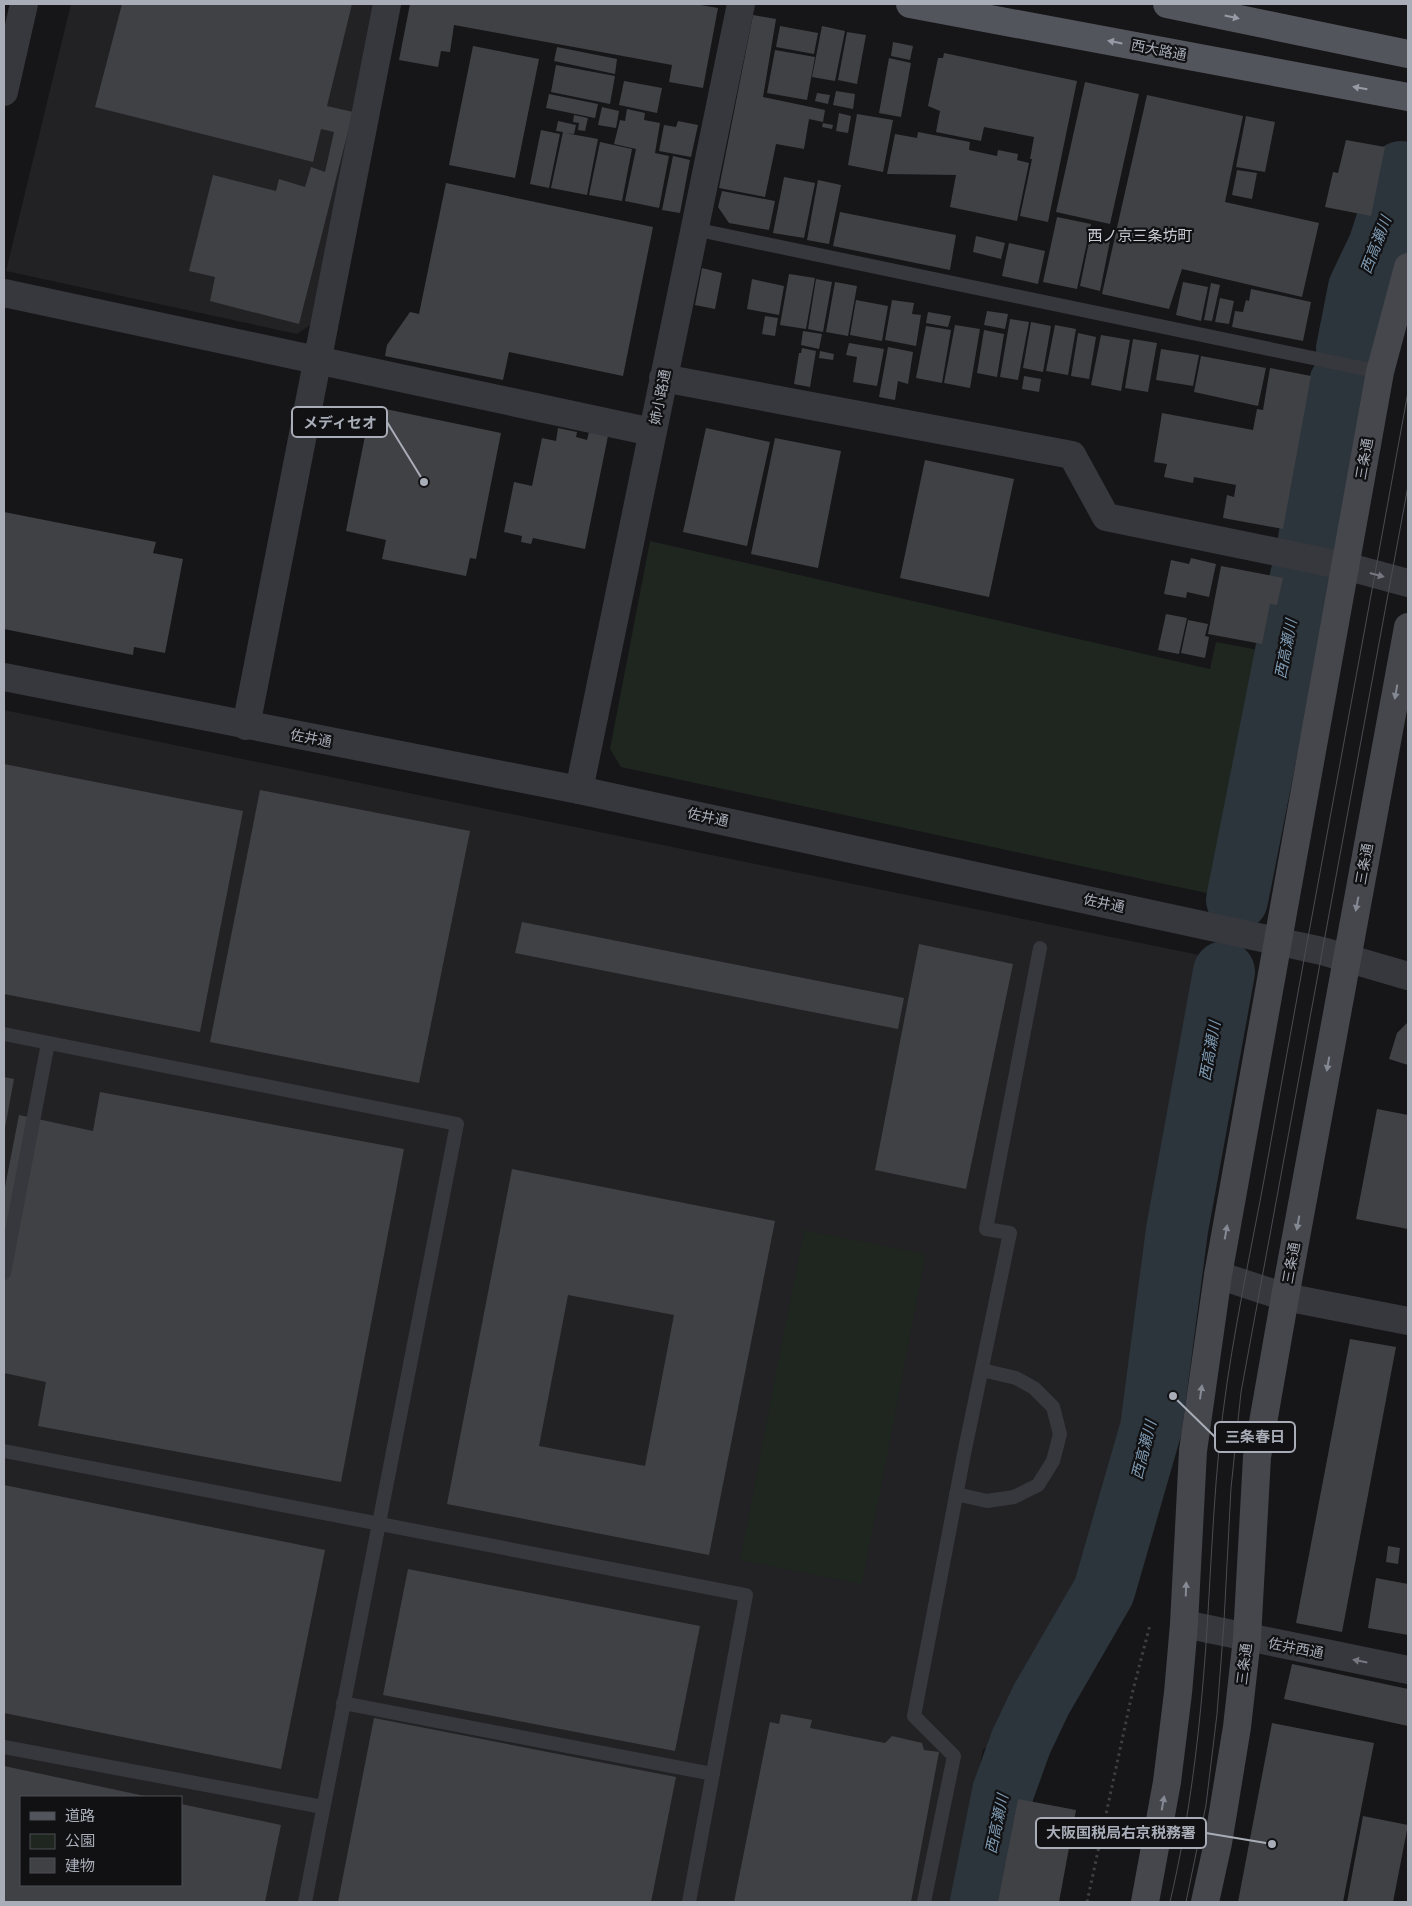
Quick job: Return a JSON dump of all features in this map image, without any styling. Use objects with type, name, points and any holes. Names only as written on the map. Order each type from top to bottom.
[{"type":"main road","name":"西大路通","points":[[910,4],[1408,97]]},
{"type":"main road","points":[[1167,4],[1408,54]]},
{"type":"main road","name":"三条通","points":[[1145,1902],[1167,1782],[1184,1624],[1193,1450],[1218,1275],[1380,372],[1408,267]]},
{"type":"main road","name":"三条通","points":[[1205,1902],[1218,1843],[1235,1736],[1247,1638],[1257,1456],[1408,627]]},
{"type":"street","points":[[4,92],[24,4]]},
{"type":"street","points":[[246,726],[387,4]]},
{"type":"street","name":"姉小路通","points":[[579,790],[740,4]]},
{"type":"street","points":[[4,293],[652,432]]},
{"type":"street","points":[[663,378],[1072,455],[1106,517],[1345,566],[1408,583]]},
{"type":"street","name":"佐井通","points":[[4,677],[579,790],[1279,942],[1347,958],[1408,976]]},
{"type":"street","points":[[1218,1275],[1285,1297],[1408,1321]]},
{"type":"street","name":"佐井西通","points":[[1184,1624],[1408,1670]]},
{"type":"lane","points":[[694,229],[1380,372]]},
{"type":"lane","points":[[924,1902],[954,1756],[914,1716],[956,1494],[1010,1234],[986,1229],[1040,948]]},
{"type":"lane","points":[[4,1034],[457,1124],[377,1524],[305,1902]]},
{"type":"lane","points":[[4,1273],[48,1043]]},
{"type":"lane","points":[[956,1494],[987,1501],[1014,1497],[1038,1485],[1053,1461],[1060,1434],[1053,1407],[1034,1388],[1016,1378],[982,1370]]},
{"type":"lane","points":[[4,1451],[746,1595],[689,1902]]},
{"type":"lane","points":[[343,1703],[713,1774]]},
{"type":"lane","points":[[4,1747],[323,1807]]},
{"type":"path","points":[[1087,1902],[1132,1694],[1151,1621]]},
{"type":"shaded area","points":[[71,4],[377,4],[316,321],[297,334],[6,271]]},
{"type":"shaded area","points":[[4,710],[1214,958],[1151,1300],[1144,1364],[1134,1422],[1105,1529],[1105,1542],[998,1742],[983,1749],[953,1902],[4,1902]]},
{"type":"green space","points":[[650,541],[1210,669],[1216,642],[1286,655],[1241,882],[1225,897],[621,767],[610,749]]},
{"type":"green space","points":[[804,1230],[926,1254],[862,1584],[740,1560]]},
{"type":"building","points":[[122,4],[352,4],[327,106],[353,112],[299,324],[210,301],[215,277],[189,271],[213,175],[276,191],[279,179],[305,187],[311,167],[325,172],[334,132],[321,129],[313,162],[95,107]]},
{"type":"building","points":[[410,4],[695,4],[718,8],[703,88],[669,82],[672,65],[454,25],[450,52],[441,51],[438,67],[399,60]]},
{"type":"building","points":[[753,15],[776,19],[763,97],[825,110],[823,122],[809,119],[804,149],[776,144],[765,197],[719,188]]},
{"type":"building","points":[[780,26],[818,33],[814,54],[776,47]]},
{"type":"building","points":[[822,26],[845,31],[835,81],[812,77]]},
{"type":"building","points":[[847,32],[866,35],[857,84],[838,80]]},
{"type":"building","points":[[893,42],[913,46],[910,60],[891,56]]},
{"type":"building","points":[[473,46],[539,59],[515,178],[449,165]]},
{"type":"building","points":[[557,47],[617,59],[615,74],[554,61]]},
{"type":"building","points":[[775,50],[815,57],[807,100],[767,93]]},
{"type":"building","points":[[944,53],[1077,81],[1048,222],[1020,216],[1032,159],[1030,159],[1034,137],[984,127],[981,141],[936,132],[940,111],[928,106],[938,58],[943,58]]},
{"type":"building","points":[[889,58],[911,63],[901,117],[879,113]]},
{"type":"building","points":[[556,65],[615,76],[610,104],[551,92]]},
{"type":"building","points":[[624,81],[662,88],[657,113],[619,105]]},
{"type":"building","points":[[1085,82],[1139,94],[1110,224],[1056,212]]},
{"type":"building","points":[[836,91],[855,94],[853,109],[833,105]]},
{"type":"building","points":[[817,93],[830,95],[828,104],[815,101]]},
{"type":"building","points":[[549,94],[598,104],[595,118],[546,108]]},
{"type":"building","points":[[1147,95],[1243,116],[1225,202],[1319,223],[1302,297],[1182,269],[1169,309],[1102,294]]},
{"type":"building","points":[[602,107],[619,111],[616,128],[598,125]]},
{"type":"building","points":[[627,109],[645,113],[644,120],[660,123],[655,153],[669,156],[659,208],[625,201],[636,149],[614,144],[620,120],[625,121]]},
{"type":"building","points":[[839,113],[851,116],[848,133],[836,131]]},
{"type":"building","points":[[857,114],[893,120],[883,172],[848,165]]},
{"type":"building","points":[[574,115],[588,118],[585,131],[578,130],[579,123],[573,122]]},
{"type":"building","points":[[1246,116],[1275,122],[1265,172],[1236,167]]},
{"type":"building","points":[[558,121],[576,125],[574,134],[565,133],[598,139],[587,195],[551,188],[563,132],[556,131]]},
{"type":"building","points":[[678,121],[698,125],[691,157],[659,151],[664,125],[676,127]]},
{"type":"building","points":[[823,123],[833,125],[832,129],[822,127]]},
{"type":"building","points":[[541,130],[560,134],[549,188],[530,184]]},
{"type":"building","points":[[918,132],[970,142],[969,150],[997,156],[998,150],[1018,154],[1017,160],[1029,163],[1017,221],[950,207],[956,175],[887,174],[895,134],[917,138]]},
{"type":"building","points":[[1346,140],[1385,147],[1371,216],[1325,207],[1333,172],[1338,173]]},
{"type":"building","points":[[600,142],[632,149],[622,201],[589,195]]},
{"type":"building","points":[[673,156],[690,160],[680,213],[662,210]]},
{"type":"building","points":[[1237,170],[1257,173],[1252,199],[1232,195]]},
{"type":"building","points":[[784,177],[815,183],[804,238],[773,233]]},
{"type":"building","points":[[818,180],[841,185],[829,244],[807,240]]},
{"type":"building","points":[[446,183],[653,227],[623,376],[509,352],[503,380],[385,356],[387,345],[410,312],[419,314]]},
{"type":"building","points":[[722,191],[775,201],[769,230],[729,223],[718,207]]},
{"type":"building","points":[[840,212],[956,235],[950,270],[833,246]]},
{"type":"building","points":[[1057,217],[1091,224],[1077,289],[1043,282]]},
{"type":"building","points":[[976,236],[1005,243],[1001,259],[973,252]]},
{"type":"building","points":[[1090,237],[1110,241],[1100,291],[1080,286]]},
{"type":"building","points":[[1009,243],[1045,251],[1038,284],[1002,276]]},
{"type":"building","points":[[702,268],[722,273],[715,309],[695,305]]},
{"type":"building","points":[[789,274],[815,278],[806,329],[780,325]]},
{"type":"building","points":[[752,279],[784,286],[779,315],[747,309]]},
{"type":"building","points":[[816,279],[832,282],[823,332],[808,329]]},
{"type":"building","points":[[835,282],[857,286],[848,336],[826,332]]},
{"type":"building","points":[[1183,282],[1208,287],[1201,321],[1176,315]]},
{"type":"building","points":[[1211,283],[1220,285],[1212,321],[1204,320]]},
{"type":"building","points":[[1251,289],[1311,302],[1303,341],[1232,327],[1235,311],[1243,312],[1246,300],[1249,301]]},
{"type":"building","points":[[1220,298],[1234,301],[1229,324],[1215,322]]},
{"type":"building","points":[[856,300],[888,306],[882,341],[850,335]]},
{"type":"building","points":[[892,300],[914,303],[912,314],[921,315],[916,346],[885,340]]},
{"type":"building","points":[[987,311],[1008,314],[1005,329],[984,325]]},
{"type":"building","points":[[928,312],[951,316],[948,327],[926,323]]},
{"type":"building","points":[[765,316],[778,318],[775,336],[762,334]]},
{"type":"building","points":[[1010,319],[1029,322],[1018,380],[1000,377]]},
{"type":"building","points":[[1031,322],[1051,326],[1043,372],[1023,368]]},
{"type":"building","points":[[955,325],[980,329],[970,388],[944,383]]},
{"type":"building","points":[[1055,325],[1076,329],[1068,375],[1046,371]]},
{"type":"building","points":[[926,326],[951,330],[942,383],[916,378]]},
{"type":"building","points":[[984,330],[1004,334],[997,377],[977,373]]},
{"type":"building","points":[[803,331],[822,334],[819,349],[801,345]]},
{"type":"building","points":[[1078,333],[1096,337],[1089,379],[1071,376]]},
{"type":"building","points":[[1101,335],[1130,340],[1121,391],[1091,385]]},
{"type":"building","points":[[1133,339],[1157,343],[1148,392],[1125,388]]},
{"type":"building","points":[[849,343],[884,349],[877,386],[853,382],[857,357],[846,355]]},
{"type":"building","points":[[888,347],[913,352],[908,384],[898,381],[895,400],[879,397]]},
{"type":"building","points":[[802,348],[816,351],[810,387],[794,384],[799,353],[801,353]]},
{"type":"building","points":[[1161,349],[1199,355],[1193,386],[1156,380]]},
{"type":"building","points":[[820,351],[834,354],[833,360],[819,358]]},
{"type":"building","points":[[1201,356],[1266,368],[1258,406],[1194,392]]},
{"type":"building","points":[[1270,368],[1311,376],[1283,529],[1223,518],[1227,495],[1234,497],[1236,485],[1194,477],[1193,483],[1164,477],[1167,464],[1154,462],[1162,413],[1253,430],[1257,409],[1263,410]]},
{"type":"building","points":[[1024,376],[1041,379],[1039,392],[1022,389]]},
{"type":"building","points":[[371,406],[501,433],[476,559],[470,558],[466,576],[382,559],[386,540],[346,531]]},
{"type":"building","points":[[558,428],[577,432],[576,437],[587,440],[589,432],[608,436],[585,549],[533,538],[531,544],[521,542],[522,536],[504,532],[514,482],[532,486],[542,438],[556,441]]},
{"type":"building","points":[[706,428],[770,442],[747,546],[683,532]]},
{"type":"building","points":[[775,438],[841,451],[818,568],[751,554]]},
{"type":"building","points":[[925,460],[1014,479],[989,597],[900,578]]},
{"type":"building","points":[[4,512],[156,542],[153,553],[183,559],[165,653],[134,647],[133,655],[4,629]]},
{"type":"building","points":[[1191,558],[1216,564],[1209,597],[1187,592],[1186,598],[1164,594],[1171,560],[1189,564]]},
{"type":"building","points":[[1221,566],[1283,578],[1277,605],[1270,604],[1262,644],[1208,634]]},
{"type":"building","points":[[1166,614],[1187,618],[1179,654],[1158,650]]},
{"type":"building","points":[[1188,620],[1208,624],[1205,636],[1209,637],[1205,658],[1181,653]]},
{"type":"building","points":[[4,764],[243,811],[200,1032],[4,994]]},
{"type":"building","points":[[260,790],[470,831],[419,1083],[210,1042]]},
{"type":"building","points":[[522,922],[904,998],[898,1029],[515,953]]},
{"type":"building","points":[[919,944],[1013,964],[966,1189],[875,1170]]},
{"type":"building","points":[[1408,1022],[1408,1065],[1389,1059],[1397,1033]]},
{"type":"building","points":[[4,1077],[14,1079],[5,1128],[4,1127]]},
{"type":"building","points":[[100,1092],[404,1149],[341,1482],[38,1426],[46,1382],[4,1373],[4,1192],[19,1115],[93,1131]]},
{"type":"building","points":[[1377,1109],[1408,1115],[1408,1229],[1356,1219]]},
{"type":"building","points":[[512,1169],[775,1221],[709,1555],[447,1504]],"holes":[[[568,1295],[674,1315],[645,1466],[539,1446]]]},
{"type":"building","points":[[1350,1339],[1396,1347],[1342,1632],[1296,1623]]},
{"type":"building","points":[[4,1485],[325,1550],[281,1769],[4,1713]]},
{"type":"building","points":[[1388,1546],[1400,1548],[1398,1564],[1386,1562]]},
{"type":"building","points":[[408,1569],[700,1626],[675,1751],[383,1695]]},
{"type":"building","points":[[1376,1578],[1408,1584],[1408,1635],[1368,1628]]},
{"type":"building","points":[[1292,1664],[1408,1689],[1408,1726],[1284,1699]]},
{"type":"building","points":[[781,1714],[812,1720],[810,1728],[885,1743],[892,1736],[922,1743],[924,1750],[939,1752],[911,1902],[734,1902],[770,1722],[779,1724]]},
{"type":"building","points":[[374,1718],[676,1777],[651,1902],[338,1902]]},
{"type":"building","points":[[1272,1723],[1374,1743],[1343,1902],[1238,1902]]},
{"type":"building","points":[[4,1766],[145,1796],[20,1796],[20,1886],[182,1886],[182,1804],[281,1825],[265,1902],[4,1902]]},
{"type":"building","points":[[1018,1799],[1076,1810],[1059,1902],[998,1902]]},
{"type":"building","points":[[1363,1816],[1408,1825],[1393,1902],[1347,1902]]},
{"type":"waterway","name":"西高瀬川","points":[[1347,349],[1359,288],[1379,246],[1401,172]]},
{"type":"waterway","name":"西高瀬川","points":[[1309,539],[1340,383]]},
{"type":"waterway","name":"西高瀬川","points":[[1237,900],[1301,576]]},
{"type":"waterway","name":"西高瀬川","points":[[981,1902],[1003,1792],[1021,1742],[1041,1700],[1104,1591],[1151,1428],[1177,1230],[1224,972]]},
{"type":"tram line","points":[[1170,1902],[1189,1806],[1201,1709],[1219,1448],[1232,1353],[1408,392]]},
{"type":"tram line","points":[[1186,1902],[1206,1805],[1217,1714],[1231,1488],[1241,1392],[1408,486]]},
{"type":"place","name":"メディセオ","points":[[424,482]]},
{"type":"place","name":"三条春日","points":[[1173,1396]]},
{"type":"place","name":"大阪国税局右京税務署","points":[[1272,1844]]},
{"type":"district","name":"西ノ京三条坊町","points":[[1140,236]]}]
